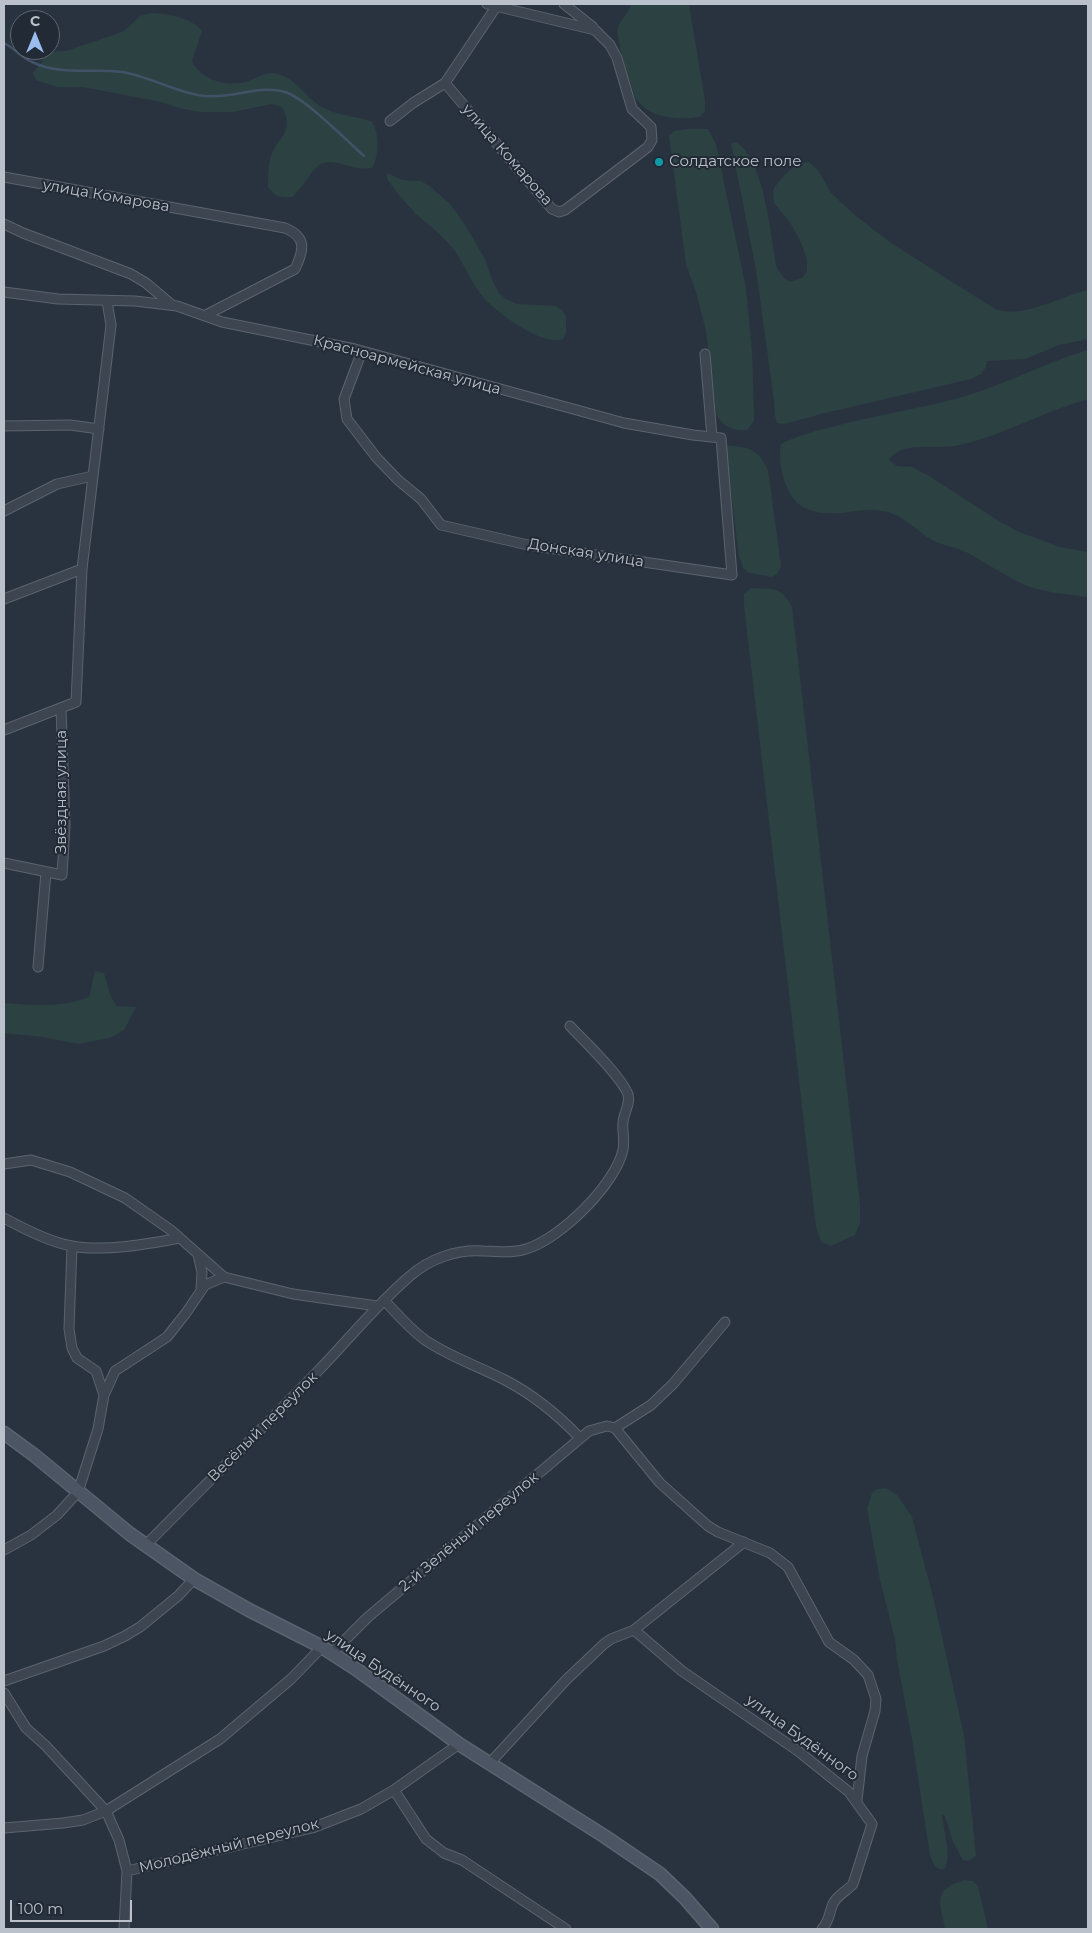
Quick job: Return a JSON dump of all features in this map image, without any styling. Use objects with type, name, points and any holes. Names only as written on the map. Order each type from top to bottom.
[{"type":"main road","name":"улица Будённого","points":[[4,1433],[130,1534],[194,1579],[327,1650],[378,1684],[459,1744],[660,1874],[685,1898],[712,1929]]},
{"type":"street","points":[[487,4],[498,5],[595,30]]},
{"type":"street","points":[[564,4],[595,30]]},
{"type":"street","points":[[390,122],[413,103],[445,83],[498,5]]},
{"type":"street","name":"улица Комарова","points":[[445,83],[552,209],[559,212],[565,210],[648,147],[652,140],[651,128],[632,109],[617,58],[610,45],[595,30]]},
{"type":"street","name":"улица Комарова","points":[[4,177],[285,228],[296,233],[302,246],[295,269],[206,315]]},
{"type":"street","points":[[4,224],[131,274],[146,283],[172,305]]},
{"type":"street","name":"Красноармейская улица","points":[[4,292],[58,300],[143,302],[172,305],[222,322],[362,351],[624,424],[717,437]]},
{"type":"street","points":[[4,730],[76,702],[82,568],[111,325],[107,301]]},
{"type":"street","name":"Донская улица","points":[[362,351],[344,399],[347,419],[376,457],[398,480],[422,499],[441,525],[528,545],[732,575],[717,437]]},
{"type":"street","points":[[705,354],[717,437]]},
{"type":"street","points":[[4,426],[70,425],[98,429]]},
{"type":"street","points":[[4,511],[57,484],[93,476]]},
{"type":"street","points":[[4,598],[82,568]]},
{"type":"street","name":"Звёздная улица","points":[[38,967],[46,872],[62,875],[64,826],[61,708]]},
{"type":"street","points":[[4,863],[46,872]]},
{"type":"street","name":"Весёлый переулок","points":[[146,1545],[346,1342],[380,1303],[412,1274],[430,1263],[460,1252],[512,1252],[530,1249],[569,1224],[608,1181],[623,1151],[623,1122],[629,1099],[627,1092],[614,1074],[570,1026]]},
{"type":"street","points":[[4,1164],[31,1160],[70,1172],[125,1198],[180,1238],[224,1277],[293,1294],[380,1303],[423,1339],[439,1349],[522,1389],[561,1418],[580,1438]]},
{"type":"street","points":[[4,1218],[48,1239],[72,1246],[108,1247],[180,1238]]},
{"type":"street","points":[[72,1246],[69,1330],[72,1348],[77,1358],[96,1371],[104,1395]]},
{"type":"street","points":[[198,1254],[202,1272],[202,1289]]},
{"type":"street","points":[[4,1550],[31,1535],[57,1515],[78,1492],[98,1429],[104,1395],[115,1371],[167,1337],[202,1289],[209,1282],[224,1277]]},
{"type":"street","name":"2-й Зелёный переулок","points":[[4,1828],[83,1820],[106,1811],[220,1739],[589,1431],[607,1426],[615,1428],[651,1405],[673,1384],[725,1322]]},
{"type":"street","points":[[615,1428],[660,1484],[708,1526],[718,1532],[770,1553],[788,1567],[829,1642],[854,1660],[868,1675],[876,1699],[875,1711],[862,1756],[857,1801]]},
{"type":"street","points":[[490,1763],[566,1680],[604,1644],[611,1639],[634,1630],[744,1542]]},
{"type":"street","points":[[4,1681],[104,1646],[125,1636],[140,1627],[178,1596],[194,1579]]},
{"type":"street","name":"улица Будённого","points":[[634,1630],[682,1671],[798,1752],[849,1792],[872,1824],[853,1884],[835,1900],[828,1922],[822,1929]]},
{"type":"street","points":[[4,1693],[26,1728],[46,1746],[106,1811],[119,1840],[127,1871],[124,1929]]},
{"type":"street","name":"Молодёжный переулок","points":[[127,1871],[312,1828],[361,1809],[394,1790],[459,1744]]},
{"type":"street","points":[[394,1790],[426,1839],[444,1853],[462,1860],[566,1929]]},
{"type":"green space","points":[[631,4],[689,4],[705,100],[705,111],[700,117],[673,118],[655,114],[647,110],[635,97],[621,51],[618,34],[619,25]]},
{"type":"green space","points":[[151,13],[172,15],[186,19],[197,26],[202,31],[192,61],[200,72],[212,80],[234,84],[269,73],[281,75],[293,82],[320,106],[338,113],[371,121],[377,138],[376,158],[372,168],[359,168],[334,162],[323,163],[318,165],[292,197],[281,197],[273,193],[268,187],[268,170],[276,145],[286,129],[286,116],[282,107],[272,104],[233,112],[201,112],[83,87],[57,87],[36,80],[33,73],[43,60],[60,60],[60,51],[66,51],[124,31],[140,16]]},
{"type":"green space","points":[[708,129],[716,144],[746,288],[752,351],[754,413],[754,421],[747,430],[737,430],[725,425],[716,414],[706,331],[697,295],[686,264],[669,136],[674,131]]},
{"type":"green space","points":[[735,142],[745,150],[760,180],[777,268],[784,278],[790,282],[802,278],[807,271],[807,259],[799,238],[789,221],[774,203],[773,190],[793,168],[809,162],[818,170],[831,193],[856,216],[891,243],[995,309],[1017,311],[1029,309],[1088,290],[1088,339],[1059,345],[1025,359],[987,361],[986,367],[981,374],[971,379],[784,424],[777,423],[756,269],[731,143]]},
{"type":"green space","points":[[387,173],[403,180],[421,181],[431,187],[450,204],[464,223],[485,259],[499,293],[517,304],[555,306],[562,310],[566,316],[566,333],[563,339],[555,340],[533,334],[510,320],[491,305],[475,286],[450,245],[408,206],[387,179]]},
{"type":"green space","points":[[1088,350],[1088,399],[988,437],[954,446],[909,448],[894,454],[889,460],[897,466],[912,467],[929,476],[1017,531],[1060,547],[1088,552],[1088,597],[1048,592],[1025,585],[968,553],[932,540],[891,513],[881,510],[838,513],[816,512],[798,503],[788,489],[780,461],[781,444],[787,441],[844,424],[972,394]]},
{"type":"green space","points":[[727,446],[752,450],[768,470],[781,566],[778,573],[772,577],[749,573],[743,568],[739,556],[726,452]]},
{"type":"green space","points":[[751,588],[770,589],[780,592],[792,607],[860,1204],[860,1223],[855,1235],[831,1246],[821,1242],[816,1227],[744,605],[744,594]]},
{"type":"green space","points":[[95,971],[104,973],[110,994],[116,1006],[136,1007],[124,1030],[110,1038],[78,1044],[43,1037],[4,1033],[4,1003],[58,1004],[89,997]]},
{"type":"green space","points":[[886,1488],[897,1495],[912,1517],[934,1601],[964,1735],[976,1856],[968,1861],[963,1860],[953,1842],[945,1816],[942,1815],[948,1853],[946,1867],[942,1870],[935,1866],[930,1855],[895,1639],[880,1580],[867,1509],[872,1493],[877,1489]]},
{"type":"green space","points":[[964,1880],[973,1881],[978,1886],[988,1929],[945,1929],[940,1904],[941,1898],[947,1888]]},
{"type":"waterway","points":[[4,43],[28,60],[54,69],[122,72],[196,95],[216,96],[258,90],[278,90],[288,93],[317,113],[364,156]]},
{"type":"place","name":"Солдатское поле","points":[[659,162]]}]
